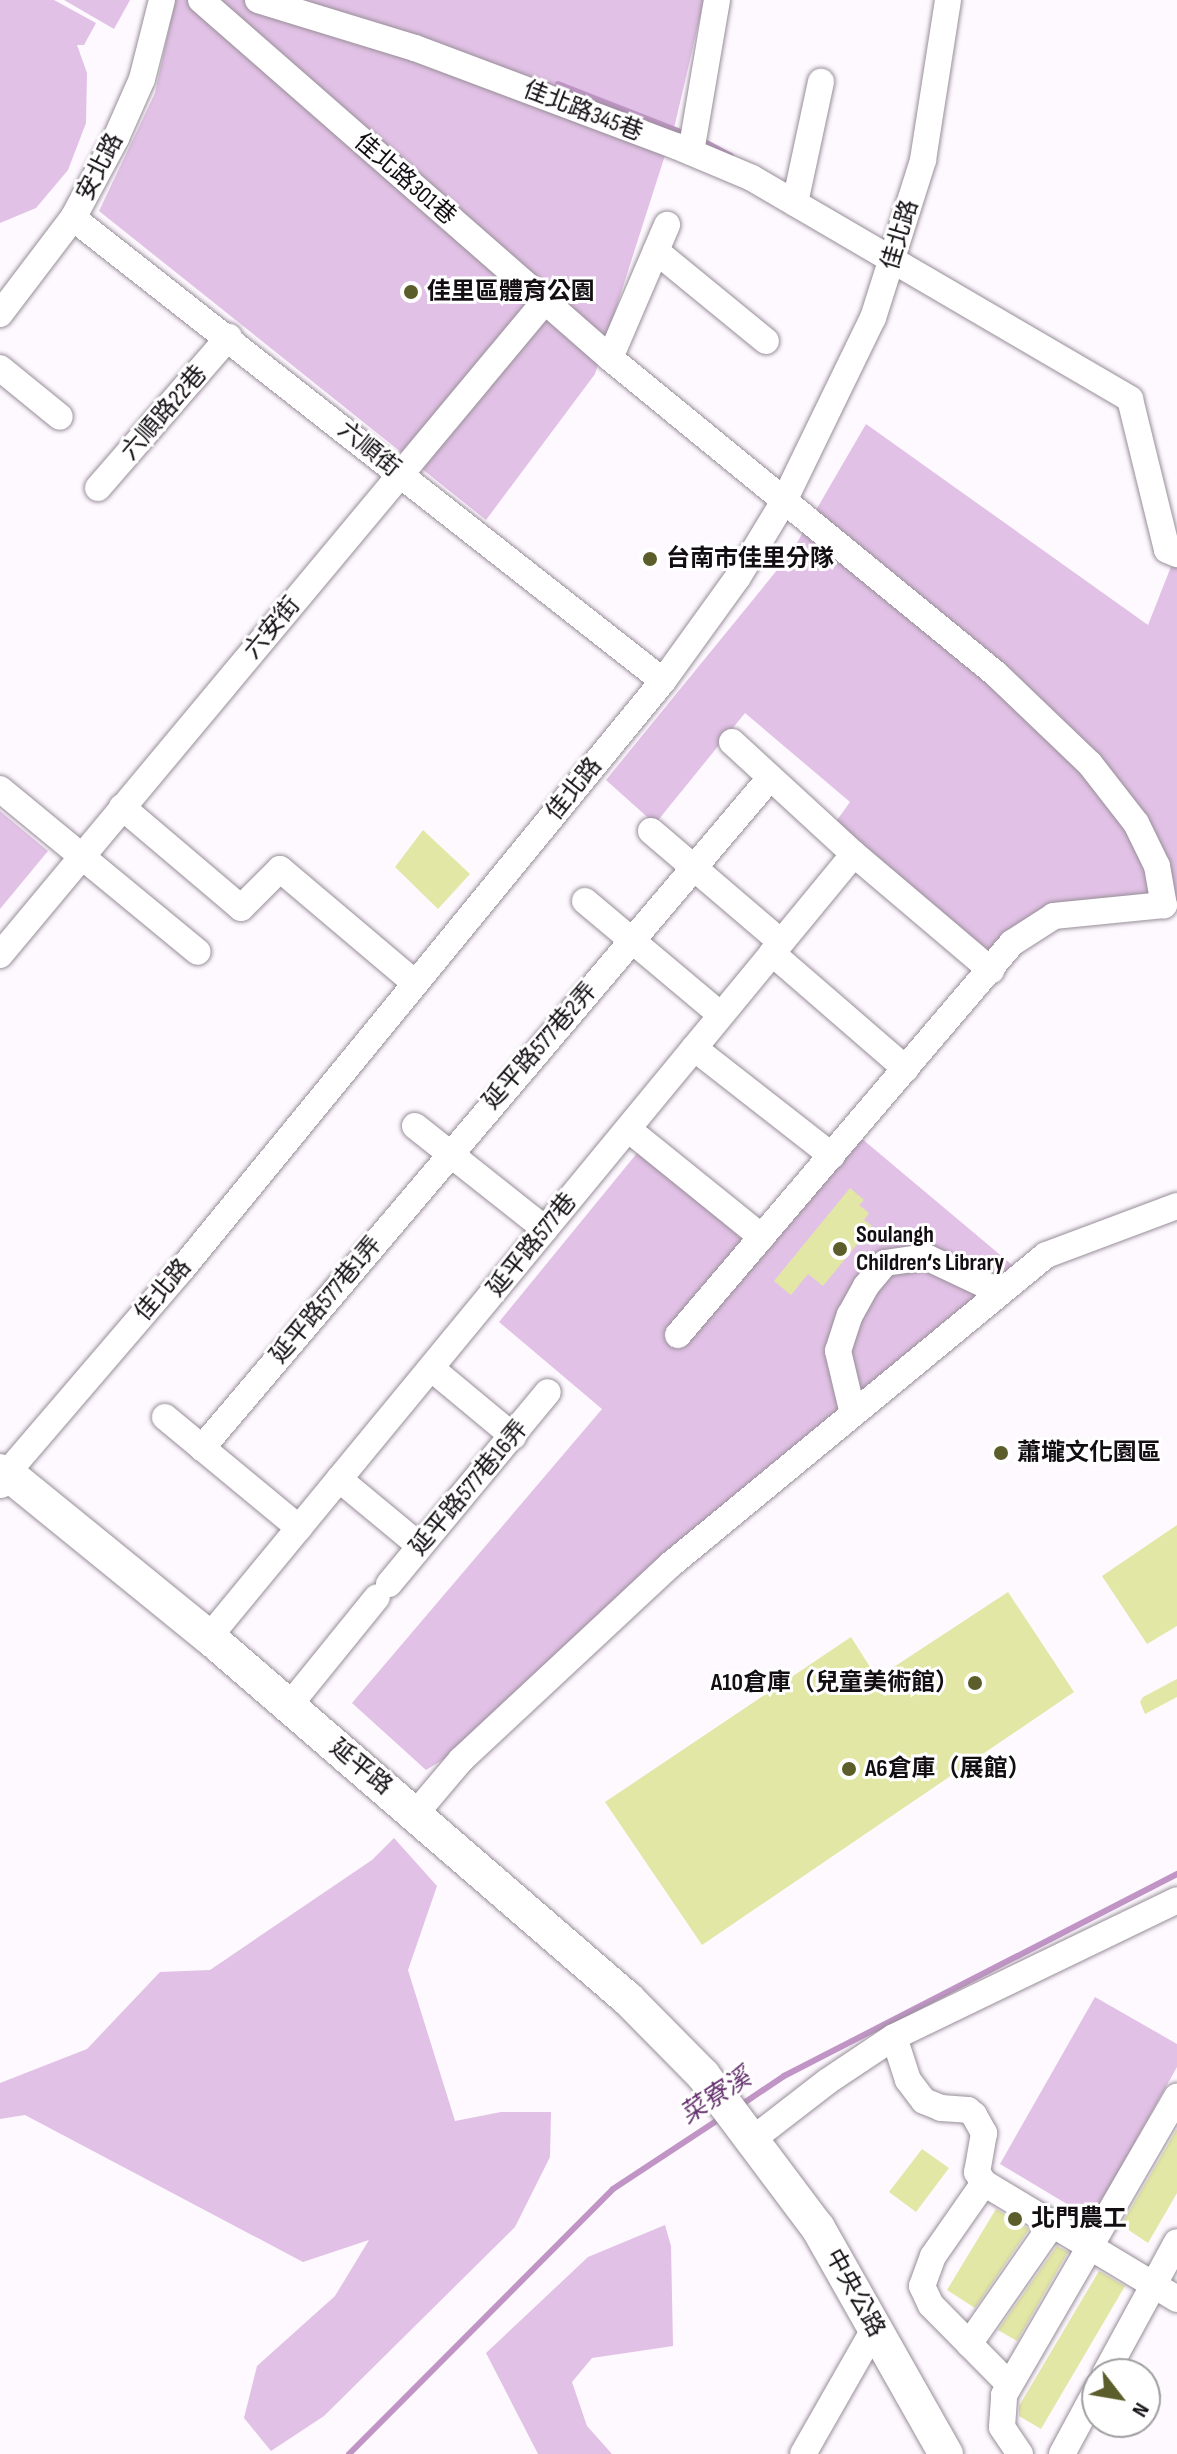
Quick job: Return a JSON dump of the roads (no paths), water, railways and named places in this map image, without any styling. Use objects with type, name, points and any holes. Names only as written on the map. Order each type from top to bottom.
[{"type":"main road","name":"延平路","points":[[2,1473],[209,1637],[288,1707],[417,1812],[628,1999],[703,2075],[753,2139]]},
{"type":"main road","name":"中央公路","points":[[753,2139],[818,2228],[946,2454]]},
{"type":"street","name":"安北路","points":[[0,314],[73,218],[116,138],[142,79],[162,0]]},
{"type":"street","name":"佳北路301巷","points":[[201,0],[610,358],[996,674],[1090,764],[1136,823],[1157,866],[1164,905],[1054,916],[1012,943],[991,970]]},
{"type":"street","name":"佳北路345巷","points":[[258,0],[415,48],[752,178],[1130,399],[1167,550],[1177,554]]},
{"type":"street","points":[[691,152],[717,0]]},
{"type":"street","name":"佳北路","points":[[2,1473],[182,1269],[663,681],[738,577],[784,501],[873,318],[923,160],[948,0]]},
{"type":"street","points":[[795,203],[821,82]]},
{"type":"street","name":"六順街","points":[[73,218],[229,337],[663,681]]},
{"type":"street","points":[[610,358],[667,225]]},
{"type":"street","points":[[656,251],[766,341]]},
{"type":"street","name":"六安街","points":[[0,955],[545,301]]},
{"type":"street","name":"六順路22巷","points":[[98,488],[229,337]]},
{"type":"street","points":[[0,368],[60,417]]},
{"type":"street","points":[[678,1335],[991,970],[854,854],[732,742]]},
{"type":"street","name":"延平路577巷2弄","points":[[450,1152],[770,778]]},
{"type":"street","points":[[0,789],[198,952]]},
{"type":"street","points":[[122,807],[241,908],[280,869],[415,983]]},
{"type":"street","points":[[651,831],[906,1069]]},
{"type":"street","name":"延平路577巷","points":[[209,1637],[854,854]]},
{"type":"street","points":[[585,901],[721,1015]]},
{"type":"street","points":[[694,1048],[832,1156]]},
{"type":"street","points":[[415,1126],[545,1229]]},
{"type":"street","points":[[628,1129],[762,1237]]},
{"type":"street","name":"延平路577巷1弄","points":[[202,1448],[450,1152]]},
{"type":"street","points":[[417,1812],[461,1760],[670,1565],[1046,1255],[1177,1206]]},
{"type":"street","points":[[853,1414],[838,1351],[850,1315],[866,1286],[885,1263],[926,1257],[1000,1292]]},
{"type":"street","points":[[431,1368],[513,1436]]},
{"type":"street","name":"延平路577巷16弄","points":[[288,1707],[548,1392]]},
{"type":"street","points":[[165,1417],[299,1528]]},
{"type":"street","points":[[339,1479],[420,1546]]},
{"type":"street","points":[[753,2139],[828,2081],[894,2037],[1177,1900]]},
{"type":"street","points":[[894,2037],[908,2080],[924,2101],[941,2108],[968,2110],[974,2115],[984,2133],[977,2172],[984,2183],[1177,2299]]},
{"type":"street","points":[[1020,2454],[1002,2427],[1001,2409],[1009,2384],[1091,2250],[1177,2097]]},
{"type":"street","points":[[984,2183],[933,2256],[922,2286],[925,2298],[1009,2384]]},
{"type":"street","points":[[969,2344],[1051,2226]]},
{"type":"street","points":[[1114,2358],[1177,2242]]},
{"type":"street","points":[[803,2454],[875,2328]]},
{"type":"street","points":[[1062,2454],[1081,2419]]},
{"type":"waterway","points":[[558,84],[688,135]]},
{"type":"waterway","points":[[699,139],[731,156]]},
{"type":"waterway","name":"菜寮溪","points":[[741,2105],[784,2076],[1177,1874]]},
{"type":"waterway","name":"菜寮溪","points":[[349,2454],[613,2189],[722,2117]]},
{"type":"place","name":"佳里區體育公園","points":[[411,292]]},
{"type":"place","name":"台南市佳里分隊","points":[[650,559]]},
{"type":"place","name":"Soulangh Children‘s Library","points":[[840,1249]]},
{"type":"place","name":"蕭壠文化園區","points":[[1001,1453]]},
{"type":"place","name":"A10倉庫（兒童美術館）","points":[[975,1683]]},
{"type":"place","name":"A6倉庫（展館）","points":[[849,1769]]},
{"type":"place","name":"北門農工","points":[[1015,2219]]}]
